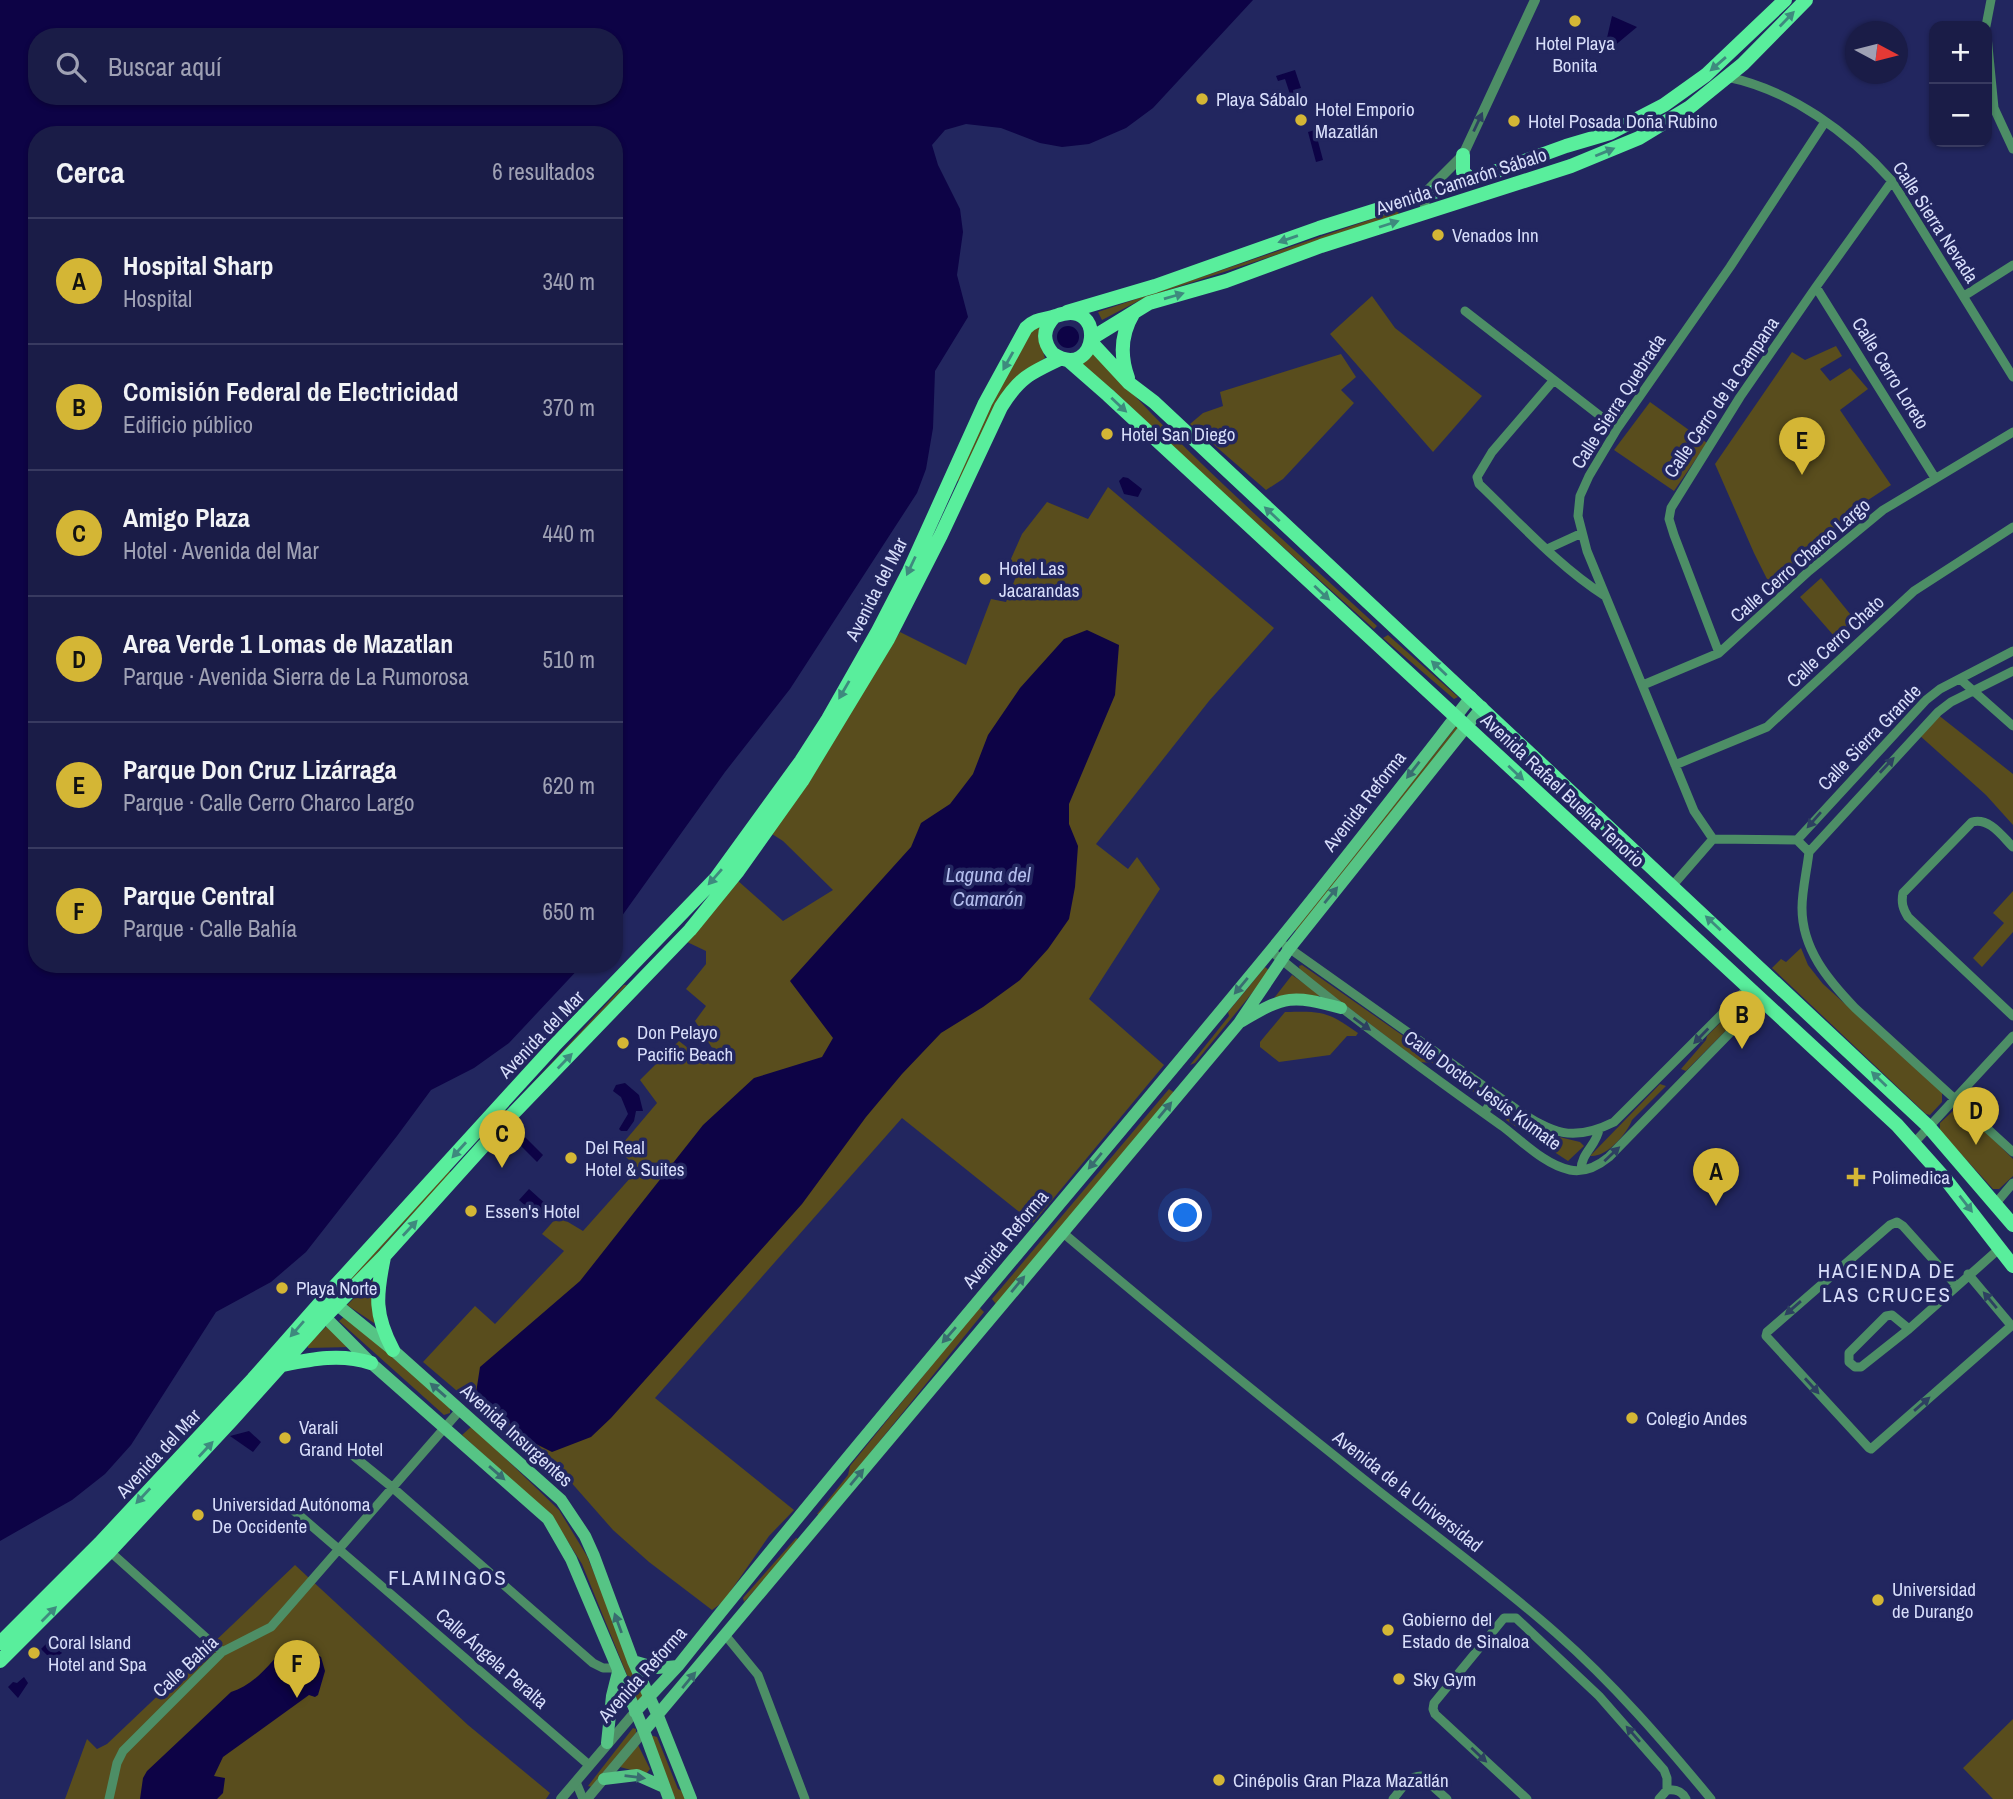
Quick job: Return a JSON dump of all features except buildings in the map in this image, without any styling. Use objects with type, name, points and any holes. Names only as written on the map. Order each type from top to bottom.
[{"type":"main road","name":"Avenida Camarón Sábalo","points":[[1060,315],[1155,286],[1319,228],[1610,133],[1664,105],[1706,75],[1785,0]]},
{"type":"main road","name":"Avenida Camarón Sábalo","points":[[1092,340],[1149,303],[1226,281],[1321,246],[1571,166],[1639,138],[1690,107],[1727,77],[1806,0]]},
{"type":"main road","points":[[1463,155],[1463,172],[1472,180]]},
{"type":"main road","points":[[1129,383],[1124,367],[1123,344],[1125,329],[1135,311]]},
{"type":"main road","points":[[1073,313],[1085,319],[1092,331],[1092,340],[1083,355],[1064,359],[1047,348],[1045,340],[1048,323],[1060,315],[1073,313]]},
{"type":"main road","name":"Avenida del Mar","points":[[0,1661],[105,1547],[253,1378],[331,1301],[554,1046],[716,878],[768,808],[828,719],[878,631],[909,571],[985,403],[1009,359],[1031,323],[1060,315]]},
{"type":"main road","name":"Avenida Rafael Buelna Tenorio","points":[[1092,340],[1129,383],[1154,402],[1928,1126],[2013,1225]]},
{"type":"main road","name":"Avenida del Mar","points":[[331,1301],[385,1255],[503,1123],[690,930],[738,871],[803,781],[888,639],[941,535],[1001,407],[1013,388],[1030,374],[1064,359]]},
{"type":"main road","name":"Avenida Rafael Buelna Tenorio","points":[[1064,359],[1118,404],[1914,1143],[2013,1266]]},
{"type":"main road","name":"Avenida Reforma","points":[[635,1712],[678,1666],[920,1368],[1280,950],[1476,702]]},
{"type":"main road","name":"Avenida Reforma","points":[[644,1731],[1239,1023],[1280,950]]},
{"type":"main road","points":[[1239,1023],[1273,1003],[1290,999],[1341,1008]]},
{"type":"main road","points":[[385,1255],[379,1321],[393,1350]]},
{"type":"main road","name":"Avenida Insurgentes","points":[[331,1301],[393,1350],[550,1488],[574,1518],[594,1556],[632,1661],[650,1696],[691,1799]]},
{"type":"main road","points":[[321,1312],[371,1363],[548,1518],[572,1559],[667,1793]]},
{"type":"main road","name":"Avenida del Mar","points":[[0,1643],[105,1547],[282,1365],[321,1312]]},
{"type":"main road","points":[[282,1365],[331,1357],[356,1358],[371,1363]]},
{"type":"main road","points":[[799,1518],[813,1530]]},
{"type":"main road","points":[[733,1597],[746,1611]]},
{"type":"main road","points":[[632,1661],[657,1668],[678,1666]]},
{"type":"main road","points":[[607,1743],[617,1670]]},
{"type":"main road","points":[[604,1779],[636,1776],[667,1793]]},
{"type":"street","points":[[1426,212],[1423,195],[1463,155],[1535,0]]},
{"type":"street","points":[[1987,21],[1991,0]]},
{"type":"street","name":"Calle Sierra Nevada","points":[[1727,77],[1774,91],[1825,122],[1871,158],[1892,181],[2013,377]]},
{"type":"street","points":[[1992,84],[1994,108],[2013,149]]},
{"type":"street","name":"Calle Sierra Quebrada","points":[[1713,839],[1694,811],[1605,596],[1582,533],[1578,516],[1580,496],[1617,429],[1730,267],[1825,122]]},
{"type":"street","name":"Calle Cerro de la Campana","points":[[1718,653],[1674,535],[1669,519],[1671,508],[1741,397],[1892,181]]},
{"type":"street","points":[[1964,296],[2013,265]]},
{"type":"street","name":"Calle Cerro Loreto","points":[[1816,287],[1935,478]]},
{"type":"street","points":[[1465,311],[1617,429]]},
{"type":"street","points":[[1553,381],[1492,452],[1477,477],[1479,484],[1547,549],[1605,596]]},
{"type":"street","name":"Calle Cerro Charco Largo","points":[[1643,685],[1718,653],[1883,510],[2013,432]]},
{"type":"street","name":"Calle Cerro Chato","points":[[1675,765],[1767,727],[1914,591],[2013,527]]},
{"type":"street","points":[[1547,549],[1582,533]]},
{"type":"street","name":"Calle Sierra Grande","points":[[1797,840],[1926,700],[2013,651]]},
{"type":"street","name":"Calle Sierra Grande","points":[[1809,852],[1938,712],[2013,671]]},
{"type":"street","points":[[1960,679],[2013,726]]},
{"type":"street","points":[[2013,847],[1987,823],[1980,820],[1972,822],[1903,893],[1902,908],[1908,917],[2013,1016]]},
{"type":"street","points":[[1673,885],[1713,839],[1797,840],[1809,852],[1802,907],[1804,930],[1813,955],[1831,983],[2013,1152]]},
{"type":"street","name":"Calle Doctor Jesús Kumate","points":[[1280,950],[1341,1008],[1548,1160],[1570,1170],[1581,1170]]},
{"type":"street","name":"Calle Doctor Jesús Kumate","points":[[1280,950],[1547,1129],[1567,1133],[1599,1129],[1614,1122],[1749,987]]},
{"type":"street","points":[[1599,1129],[1597,1139],[1581,1161],[1581,1170],[1592,1168],[1609,1157],[1762,1000]]},
{"type":"street","points":[[1914,1143],[2013,1036]]},
{"type":"street","points":[[1484,1113],[1496,1095]]},
{"type":"street","points":[[1996,1203],[2013,1183]]},
{"type":"street","points":[[1956,1285],[1897,1222],[1890,1225],[1767,1332],[1766,1336],[1871,1448],[2010,1327],[1968,1274]]},
{"type":"street","name":"Avenida de la Universidad","points":[[1062,1233],[1244,1385],[1426,1529],[1472,1562],[1557,1633],[1637,1713],[1711,1799]]},
{"type":"street","points":[[1909,1329],[1889,1314],[1849,1353],[1849,1362],[1855,1367],[1861,1367],[1909,1329],[2000,1248]]},
{"type":"street","name":"Calle Bahía","points":[[109,1799],[122,1751],[222,1652],[271,1627],[461,1409]]},
{"type":"street","points":[[351,1454],[593,1663],[617,1670]]},
{"type":"street","name":"Calle Ángela Peralta","points":[[292,1509],[589,1765]]},
{"type":"street","points":[[105,1547],[222,1652]]},
{"type":"street","points":[[1527,1799],[1435,1714],[1433,1709],[1434,1703],[1504,1618],[1510,1616],[1525,1626],[1616,1714],[1664,1770],[1667,1790]]},
{"type":"street","points":[[726,1636],[758,1675],[805,1799]]},
{"type":"street","name":"Avenida Reforma","points":[[561,1799],[635,1712]]},
{"type":"street","name":"Avenida Reforma","points":[[585,1799],[644,1731]]},
{"type":"street","points":[[1393,1799],[1416,1775],[1421,1776],[1447,1799]]},
{"type":"street","points":[[576,1782],[585,1799]]},
{"type":"street","points":[[1659,1799],[1667,1790],[1674,1789],[1681,1792],[1686,1799]]},
{"type":"shaded area","points":[[1399,210],[1398,215],[1144,298],[1102,320],[1098,312]]},
{"type":"shaded area","points":[[1372,296],[1395,328],[1482,396],[1433,452],[1330,334]]},
{"type":"shaded area","points":[[1040,322],[1040,342],[1045,358],[1019,375],[963,478],[956,482],[983,417],[1029,332]]},
{"type":"shaded area","points":[[1836,346],[1842,356],[1820,369],[1830,381],[1850,368],[1868,389],[1840,410],[1891,485],[1862,504],[1771,587],[1715,464],[1792,352],[1805,360]]},
{"type":"shaded area","points":[[1092,348],[1194,457],[1377,626],[1374,629],[1114,391],[1078,362]]},
{"type":"shaded area","points":[[1341,354],[1356,377],[1341,390],[1354,403],[1283,479],[1266,490],[1190,424],[1203,413],[1223,406],[1220,392]]},
{"type":"shaded area","points":[[1650,402],[1707,443],[1674,491],[1614,450]]},
{"type":"shaded area","points":[[1108,487],[1274,628],[1209,701],[1096,844],[1128,869],[1137,857],[1160,889],[1089,999],[1164,1065],[1033,1223],[902,1118],[655,1398],[794,1510],[769,1536],[723,1602],[712,1610],[649,1562],[613,1530],[569,1480],[544,1465],[423,1362],[475,1306],[495,1324],[564,1251],[542,1234],[558,1216],[583,1231],[632,1176],[636,1167],[618,1149],[657,1103],[640,1080],[679,1041],[698,1056],[714,1051],[695,1021],[706,1006],[686,989],[706,964],[706,951],[685,941],[737,880],[783,921],[833,890],[783,841],[772,834],[900,632],[966,665],[991,599],[1006,602],[1017,574],[1006,570],[1022,534],[1047,502],[1088,519]]},
{"type":"shaded area","points":[[1821,578],[1859,625],[1841,644],[1800,597]]},
{"type":"shaded area","points":[[1388,635],[1458,697],[1454,699],[1383,638]]},
{"type":"shaded area","points":[[1937,714],[2013,774],[2013,825],[1986,795],[1918,734]]},
{"type":"shaded area","points":[[1458,724],[1461,725],[1296,932],[1295,929]]},
{"type":"shaded area","points":[[2013,891],[2013,932],[1982,967],[1973,958],[2004,923],[1993,913]]},
{"type":"shaded area","points":[[1801,948],[1808,965],[1823,984],[1942,1091],[1942,1102],[1930,1115],[1772,968],[1781,959],[1786,962]]},
{"type":"shaded area","points":[[1302,965],[1489,1096],[1485,1100],[1432,1063],[1420,1062],[1300,971],[1299,966]]},
{"type":"shaded area","points":[[1265,967],[1270,971],[1195,1063],[1190,1065],[1229,1016],[1228,1012]]},
{"type":"shaded area","points":[[1292,975],[1322,996],[1289,997],[1271,1002]]},
{"type":"shaded area","points":[[624,985],[627,985],[470,1151]]},
{"type":"shaded area","points":[[1743,1000],[1750,1002],[1750,1006],[1686,1071],[1681,1069],[1707,1036]]},
{"type":"shaded area","points":[[1285,1012],[1331,1016],[1358,1033],[1356,1036],[1347,1036],[1330,1055],[1279,1062],[1260,1047],[1260,1042]]},
{"type":"shaded area","points":[[1660,1084],[1666,1086],[1632,1120],[1615,1144],[1603,1153],[1590,1156]]},
{"type":"shaded area","points":[[1169,1089],[1175,1093],[996,1304],[992,1299]]},
{"type":"shaded area","points":[[1955,1109],[1964,1110],[2013,1159],[2013,1176],[1999,1189],[1993,1189],[1940,1131],[1940,1123]]},
{"type":"shaded area","points":[[1516,1112],[1555,1136],[1580,1142],[1584,1146],[1568,1161],[1506,1120],[1508,1114]]},
{"type":"shaded area","points":[[448,1170],[452,1173],[343,1292],[340,1291]]},
{"type":"shaded area","points":[[375,1278],[377,1321],[374,1323],[347,1305]]},
{"type":"shaded area","points":[[979,1307],[984,1312],[820,1515],[817,1514],[848,1475],[850,1466]]},
{"type":"shaded area","points":[[345,1316],[450,1406],[450,1413],[444,1415],[339,1321]]},
{"type":"shaded area","points":[[330,1323],[351,1347],[308,1348],[308,1344]]},
{"type":"shaded area","points":[[472,1426],[559,1510],[587,1556],[647,1701],[640,1707],[582,1564],[553,1518],[462,1435]]},
{"type":"shaded area","points":[[796,1538],[800,1540],[744,1602],[743,1598]]},
{"type":"shaded area","points":[[295,1565],[468,1725],[550,1793],[546,1799],[65,1799],[87,1739],[97,1749],[107,1744]]},
{"type":"shaded area","points":[[2013,1719],[2013,1799],[1993,1799],[1963,1768]]},
{"type":"shaded area","points":[[633,1728],[636,1733],[592,1787],[588,1786]]},
{"type":"shaded area","points":[[650,1735],[657,1737],[678,1789],[684,1792],[687,1799],[675,1799]]},
{"type":"shaded area","points":[[638,1745],[650,1769],[646,1774],[620,1767]]},
{"type":"water","points":[[0,0],[1253,0],[1153,108],[1126,128],[1089,144],[1062,147],[1040,143],[1001,128],[966,124],[945,130],[932,145],[938,165],[960,209],[963,232],[957,275],[968,317],[935,371],[933,428],[926,469],[917,493],[790,689],[725,772],[623,914],[623,126],[28,126],[28,973],[575,973],[509,1043],[474,1068],[431,1090],[306,1252],[271,1282],[216,1312],[131,1445],[105,1474],[72,1500],[0,1541]]},
{"type":"water","points":[[1612,16],[1637,27],[1607,52],[1604,51]]},
{"type":"water","points":[[1295,70],[1301,88],[1293,90],[1295,99],[1292,100],[1285,79],[1278,81],[1276,76]]},
{"type":"water","points":[[1315,130],[1323,160],[1316,162],[1308,132]]},
{"type":"water","points":[[1068,326],[1076,329],[1079,337],[1076,345],[1068,348],[1060,345],[1057,337],[1060,329]]},
{"type":"water","points":[[1123,477],[1142,489],[1138,497],[1124,494],[1119,481]]},
{"type":"water","name":"Laguna del Camarón","points":[[1087,630],[1119,645],[1115,695],[1069,804],[1069,824],[1078,846],[1069,919],[1048,949],[1020,980],[941,1033],[902,1074],[866,1117],[802,1204],[611,1418],[591,1437],[552,1452],[528,1440],[476,1393],[480,1367],[580,1281],[703,1125],[754,1078],[822,1057],[833,1038],[790,981],[911,847],[921,823],[950,804],[973,774],[988,735],[1020,688],[1064,639]]},
{"type":"water","points":[[625,1083],[639,1095],[643,1111],[636,1111],[634,1121],[627,1131],[621,1131],[619,1129],[628,1114],[621,1097],[613,1091],[616,1085]]},
{"type":"water","points":[[525,1137],[543,1155],[537,1162],[519,1144]]},
{"type":"water","points":[[529,1189],[549,1207],[539,1218],[519,1200]]},
{"type":"water","points":[[249,1431],[261,1442],[253,1452],[230,1436]]},
{"type":"water","points":[[51,1639],[62,1653],[52,1660],[41,1649]]},
{"type":"water","points":[[289,1641],[321,1657],[325,1671],[318,1695],[309,1695],[223,1757],[214,1776],[225,1778],[223,1793],[217,1799],[140,1799],[143,1778],[147,1771],[231,1692],[248,1684],[263,1671]]},
{"type":"water","points":[[24,1677],[28,1683],[18,1698],[8,1687]]},
{"type":"place","name":"Hotel Playa Bonita","points":[[1575,21]]},
{"type":"place","name":"Playa Sábalo","points":[[1202,99]]},
{"type":"place","name":"Hotel Emporio Mazatlán","points":[[1301,120]]},
{"type":"place","name":"Hotel Posada Doña Rubino","points":[[1514,121]]},
{"type":"place","name":"Venados Inn","points":[[1438,235]]},
{"type":"place","name":"Hotel San Diego","points":[[1107,434]]},
{"type":"place","name":"Parque Don Cruz Lizárraga","points":[[1802,475]]},
{"type":"place","name":"Hotel Las Jacarandas","points":[[985,579]]},
{"type":"place","name":"Don Pelayo Pacific Beach","points":[[623,1043]]},
{"type":"place","name":"Comisión Federal de Electricidad","points":[[1742,1049]]},
{"type":"place","name":"Area Verde 1 Lomas de Mazatlan","points":[[1976,1145]]},
{"type":"place","name":"Del Real Hotel & Suites","points":[[571,1158]]},
{"type":"place","name":"Amigo Plaza","points":[[502,1168]]},
{"type":"place","name":"Polimedica","points":[[1856,1177]]},
{"type":"place","name":"Hospital Sharp","points":[[1716,1206]]},
{"type":"place","name":"Essen's Hotel","points":[[471,1211]]},
{"type":"place","name":"Playa Norte","points":[[282,1288]]},
{"type":"place","name":"Colegio Andes","points":[[1632,1418]]},
{"type":"place","name":"Varali Grand Hotel","points":[[285,1438]]},
{"type":"place","name":"Universidad Autónoma De Occidente","points":[[198,1515]]},
{"type":"place","name":"Universidad de Durango","points":[[1878,1600]]},
{"type":"place","name":"Gobierno del Estado de Sinaloa","points":[[1388,1630]]},
{"type":"place","name":"Coral Island Hotel and Spa","points":[[34,1653]]},
{"type":"place","name":"Sky Gym","points":[[1399,1679]]},
{"type":"place","name":"Parque Central","points":[[297,1698]]},
{"type":"place","name":"Cinépolis Gran Plaza Mazatlán","points":[[1219,1780]]},
{"type":"district","name":"HACIENDA DE LAS CRUCES","points":[[1887,1282]]},
{"type":"district","name":"FLAMINGOS","points":[[448,1577]]}]
